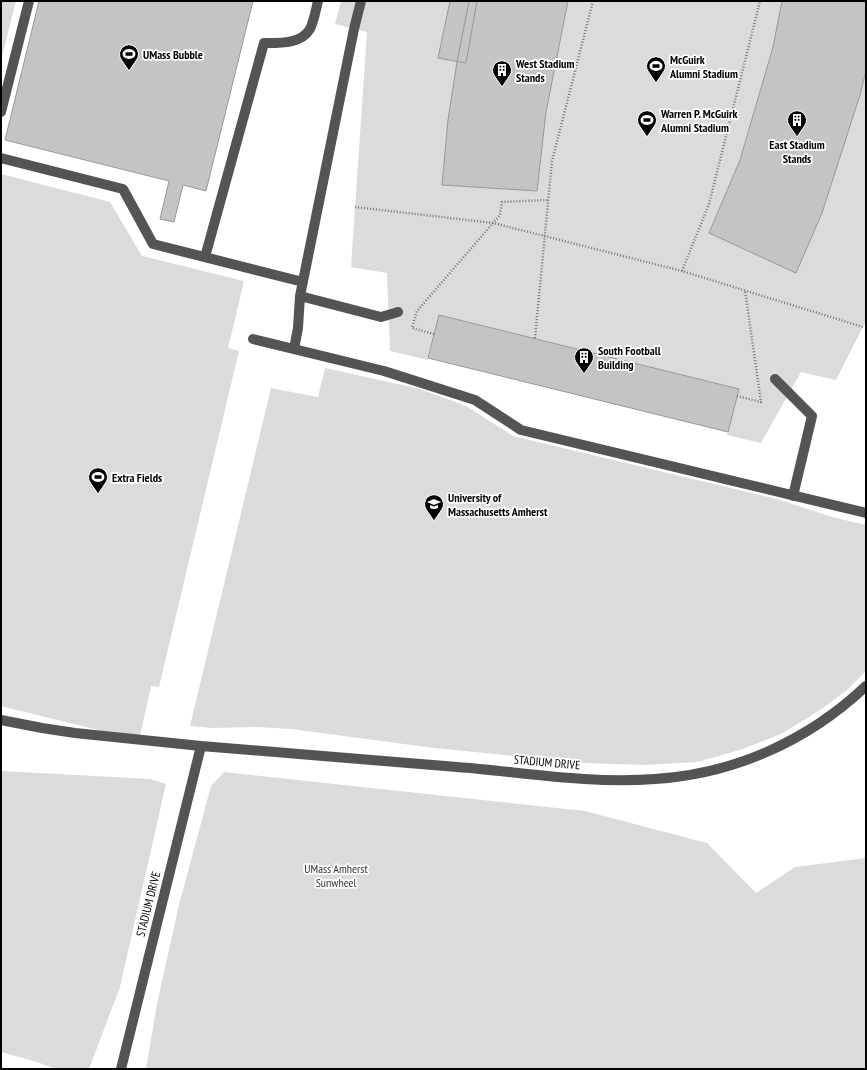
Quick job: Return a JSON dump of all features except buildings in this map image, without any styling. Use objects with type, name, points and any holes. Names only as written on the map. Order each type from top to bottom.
[{"type":"street","points":[[1,112],[29,1]]},
{"type":"street","points":[[205,257],[264,43],[282,43],[301,39],[310,28],[318,1]]},
{"type":"street","points":[[294,349],[298,328],[300,296],[352,36],[361,1]]},
{"type":"street","points":[[1,158],[123,189],[153,244],[303,282]]},
{"type":"street","points":[[300,296],[381,317],[398,312]]},
{"type":"street","points":[[253,339],[384,372],[475,400],[521,430],[866,513]]},
{"type":"street","points":[[775,379],[812,416],[793,496]]},
{"type":"street","name":"STADIUM DRIVE","points":[[1,720],[75,733],[201,746],[588,778],[654,779],[705,773],[752,759],[803,734],[824,721],[866,686]]},
{"type":"street","name":"STADIUM DRIVE","points":[[121,1069],[201,746]]},
{"type":"path","points":[[535,338],[552,161],[592,1]]},
{"type":"path","points":[[682,271],[709,204],[760,1]]},
{"type":"path","points":[[434,334],[412,328],[417,311],[500,215],[502,202],[548,200]]},
{"type":"path","points":[[355,207],[493,223],[682,271],[863,327]]},
{"type":"path","points":[[738,396],[761,402],[744,290]]},
{"type":"green space","points":[[1,1],[16,1],[1,61]]},
{"type":"green space","points":[[341,1],[866,1],[866,321],[836,380],[801,372],[761,443],[727,435],[728,432],[428,358],[428,360],[390,351],[387,273],[351,267],[367,32],[335,24]]},
{"type":"green space","name":"Extra Fields","points":[[1,174],[110,202],[142,256],[244,281],[228,348],[239,351],[159,687],[151,686],[139,740],[1,706]]},
{"type":"green space","points":[[325,368],[420,389],[466,406],[513,436],[777,499],[832,517],[866,525],[866,671],[848,689],[823,708],[783,733],[743,749],[697,762],[645,765],[584,763],[434,748],[291,729],[258,727],[211,728],[190,726],[271,388],[318,397]]},
{"type":"green space","points":[[1,771],[151,779],[166,784],[120,987],[89,1069],[55,1069],[37,1062],[1,1052]]},
{"type":"green space","name":"UMass Amherst Sunwheel","points":[[224,772],[585,811],[707,843],[756,893],[795,867],[866,858],[866,1069],[146,1069],[157,1004],[179,905],[211,786]]},
{"type":"place","name":"UMass Bubble","points":[[129,71]]},
{"type":"place","name":"McGuirk Alumni Stadium","points":[[656,83]]},
{"type":"place","name":"West Stadium Stands","points":[[502,87]]},
{"type":"place","name":"Warren P. McGuirk Alumni Stadium","points":[[647,137]]},
{"type":"place","name":"East Stadium Stands","points":[[797,137]]},
{"type":"place","name":"South Football Building","points":[[584,374]]},
{"type":"place","name":"Extra Fields","points":[[98,494]]},
{"type":"place","name":"University of Massachusetts Amherst","points":[[434,521]]}]
